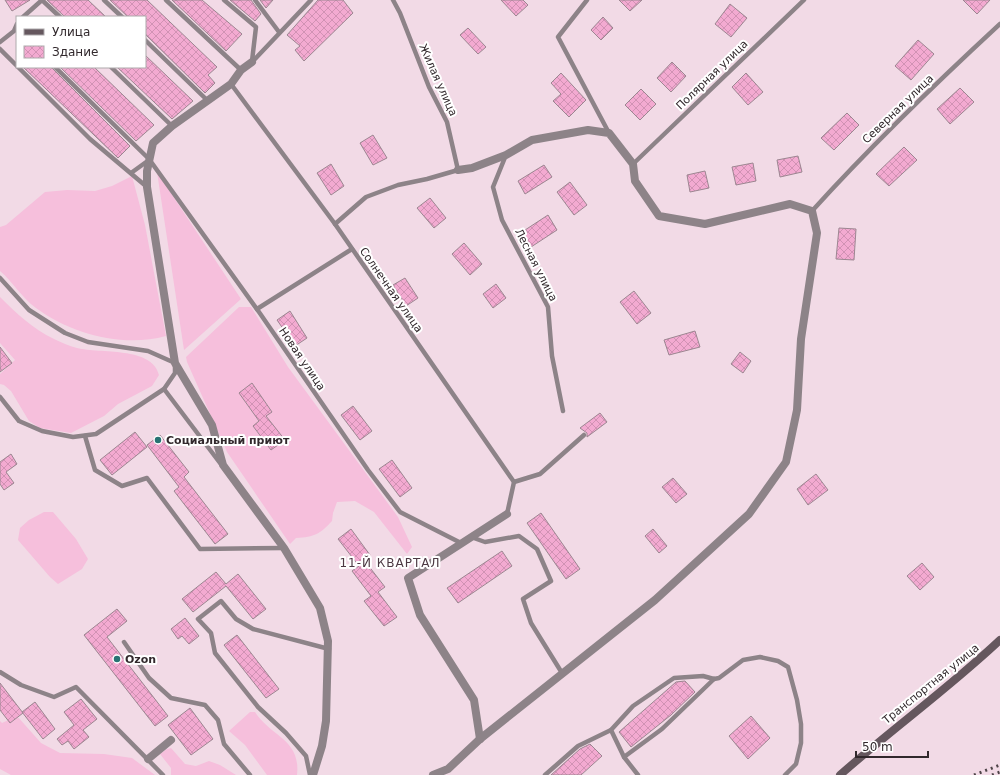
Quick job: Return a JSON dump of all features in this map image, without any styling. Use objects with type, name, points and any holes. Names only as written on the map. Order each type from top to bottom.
[{"type":"main road","name":"Транспортная улица","points":[[840,775],[885,735],[957,678],[1000,640]]},
{"type":"street","points":[[252,62],[241,70],[231,84],[172,126],[152,143],[147,187],[175,364],[212,425],[222,465],[284,548],[320,608],[329,649],[326,721],[322,746],[311,775]]},
{"type":"street","points":[[433,775],[448,769],[480,739],[655,600],[749,514],[786,462],[796,410],[801,339],[817,233],[812,211],[790,204],[705,224],[659,216],[635,180],[633,164],[609,133],[588,130],[532,140],[506,155],[472,168],[458,170]]},
{"type":"street","points":[[480,739],[474,700],[420,615],[408,578],[507,514]]},
{"type":"street","points":[[148,759],[171,740]]},
{"type":"lane","points":[[24,16],[42,0],[59,16]]},
{"type":"lane","points":[[104,0],[121,16]]},
{"type":"lane","points":[[166,0],[241,70]]},
{"type":"lane","points":[[224,0],[256,27],[252,62]]},
{"type":"lane","points":[[255,0],[279,32]]},
{"type":"lane","name":"Жилая улица","points":[[393,0],[400,13],[429,87],[447,122],[458,170]]},
{"type":"lane","points":[[587,0],[558,37],[609,133]]},
{"type":"lane","name":"Полярная улица","points":[[633,164],[804,0]]},
{"type":"lane","points":[[252,62],[308,1]]},
{"type":"lane","name":"Северная улица","points":[[812,211],[856,162],[904,114],[1000,24]]},
{"type":"lane","points":[[0,42],[15,32]]},
{"type":"lane","points":[[146,41],[207,100]]},
{"type":"lane","points":[[0,50],[16,66]]},
{"type":"lane","points":[[18,68],[90,139],[147,187]]},
{"type":"lane","name":"Новая улица","points":[[56,68],[149,159],[257,309],[368,470],[400,512],[461,543]]},
{"type":"lane","points":[[112,68],[172,126]]},
{"type":"lane","name":"Солнечная улица","points":[[231,84],[335,224],[514,482]]},
{"type":"lane","name":"Лесная улица","points":[[506,155],[494,187],[502,220],[548,307],[552,356],[563,411]]},
{"type":"lane","points":[[131,173],[149,159]]},
{"type":"lane","points":[[335,224],[366,197],[398,185],[458,170]]},
{"type":"lane","points":[[257,309],[352,249]]},
{"type":"lane","points":[[0,278],[29,310],[65,333],[88,342],[148,351],[175,364],[175,373],[164,390],[96,434],[73,437],[42,431],[19,421],[0,397]]},
{"type":"lane","points":[[164,390],[222,465]]},
{"type":"lane","points":[[507,514],[514,482],[540,474],[584,435]]},
{"type":"lane","points":[[85,436],[95,470],[122,486],[147,478],[200,549],[284,548]]},
{"type":"lane","points":[[471,537],[485,542],[518,536],[536,549],[551,581],[523,599],[530,623],[562,673]]},
{"type":"lane","points":[[311,775],[306,756],[286,733],[258,707],[214,653],[211,633],[198,619],[221,601],[236,619],[253,629],[329,649]]},
{"type":"lane","points":[[124,642],[150,678],[171,698],[205,705],[218,720],[224,744],[250,775]]},
{"type":"lane","points":[[624,757],[662,729],[714,679],[719,678],[743,660],[760,657],[778,661],[788,668],[797,700],[802,724],[801,743],[796,764],[785,775]]},
{"type":"lane","points":[[0,672],[21,685],[54,697],[76,687],[163,775]]},
{"type":"lane","points":[[546,775],[578,746],[611,730],[634,706],[674,678],[703,676],[714,679]]},
{"type":"lane","points":[[611,730],[624,757],[638,775]]},
{"type":"shaded area","points":[[157,172],[241,299],[184,350]]},
{"type":"shaded area","points":[[132,176],[145,225],[166,336],[132,340],[98,336],[81,331],[50,317],[31,304],[0,271],[0,227],[6,225],[45,192],[67,190],[95,191],[112,186]]},
{"type":"shaded area","points":[[0,297],[32,326],[54,339],[77,348],[87,350],[136,355],[146,359],[154,366],[159,375],[152,386],[118,404],[104,416],[71,433],[40,428],[29,421],[11,391],[4,385],[0,384],[0,374],[15,360],[0,343]]},
{"type":"shaded area","points":[[239,307],[251,307],[288,367],[398,517],[412,547],[407,554],[374,512],[355,501],[337,502],[332,521],[324,529],[313,536],[296,538],[290,544],[227,452],[186,357]]},
{"type":"shaded area","points":[[44,512],[53,512],[76,539],[88,559],[82,569],[58,584],[50,577],[18,540],[20,528],[29,520]]},
{"type":"shaded area","points":[[250,712],[255,712],[290,746],[297,763],[297,775],[267,775],[245,745],[229,731]]},
{"type":"shaded area","points":[[17,716],[41,743],[60,753],[104,754],[132,758],[155,775],[11,775],[0,769],[0,721],[2,723]]},
{"type":"shaded area","points":[[171,748],[185,764],[196,766],[209,761],[220,765],[236,775],[171,775],[171,768],[160,754]]},
{"type":"building","points":[[5,0],[30,0],[12,11]]},
{"type":"building","points":[[47,0],[88,0],[105,16],[64,16]]},
{"type":"building","points":[[110,0],[147,0],[217,67],[208,75],[215,83],[205,93],[146,35],[146,16],[127,16]]},
{"type":"building","points":[[172,0],[202,0],[242,34],[226,51]]},
{"type":"building","points":[[230,0],[251,0],[261,14],[255,21]]},
{"type":"building","points":[[260,0],[273,0],[266,8]]},
{"type":"building","points":[[318,0],[343,0],[353,13],[304,61],[295,50],[300,46],[287,35]]},
{"type":"building","points":[[501,0],[523,0],[528,5],[516,16]]},
{"type":"building","points":[[619,0],[642,0],[630,11]]},
{"type":"building","points":[[963,0],[990,0],[977,14]]},
{"type":"building","points":[[730,4],[747,18],[731,37],[715,24]]},
{"type":"building","points":[[603,17],[613,28],[601,40],[591,30]]},
{"type":"building","points":[[468,28],[486,47],[478,54],[460,35]]},
{"type":"building","points":[[918,40],[934,54],[911,80],[895,66]]},
{"type":"building","points":[[146,56],[193,101],[172,119],[118,68],[146,68]]},
{"type":"building","points":[[672,62],[686,76],[671,92],[657,78]]},
{"type":"building","points":[[24,68],[52,68],[130,146],[118,158]]},
{"type":"building","points":[[61,68],[95,68],[154,125],[136,141]]},
{"type":"building","points":[[561,73],[586,100],[569,117],[553,101],[561,94],[551,83]]},
{"type":"building","points":[[746,73],[763,92],[748,105],[732,87]]},
{"type":"building","points":[[960,88],[974,102],[950,124],[937,109]]},
{"type":"building","points":[[641,89],[656,104],[640,120],[625,105]]},
{"type":"building","points":[[847,113],[859,125],[834,150],[821,138]]},
{"type":"building","points":[[373,135],[387,158],[373,165],[360,143]]},
{"type":"building","points":[[904,147],[917,160],[889,186],[876,174]]},
{"type":"building","points":[[798,156],[802,172],[780,177],[777,160]]},
{"type":"building","points":[[753,163],[756,181],[736,185],[732,167]]},
{"type":"building","points":[[331,164],[344,186],[331,195],[317,173]]},
{"type":"building","points":[[544,165],[552,177],[525,194],[518,181]]},
{"type":"building","points":[[705,171],[709,188],[690,192],[687,175]]},
{"type":"building","points":[[570,182],[587,205],[574,215],[557,192]]},
{"type":"building","points":[[430,198],[446,218],[434,228],[417,208]]},
{"type":"building","points":[[548,215],[557,230],[531,247],[522,232]]},
{"type":"building","points":[[839,228],[856,229],[854,260],[836,259]]},
{"type":"building","points":[[464,243],[482,264],[470,275],[452,254]]},
{"type":"building","points":[[405,278],[418,298],[406,306],[393,285]]},
{"type":"building","points":[[496,284],[506,298],[493,308],[483,294]]},
{"type":"building","points":[[634,291],[651,313],[637,324],[620,302]]},
{"type":"building","points":[[290,311],[307,338],[295,346],[277,320]]},
{"type":"building","points":[[695,331],[700,347],[669,355],[664,340]]},
{"type":"building","points":[[0,347],[12,363],[0,372]]},
{"type":"building","points":[[740,352],[751,361],[743,373],[731,364]]},
{"type":"building","points":[[252,383],[272,412],[266,416],[285,440],[271,450],[253,426],[259,421],[239,393]]},
{"type":"building","points":[[353,406],[372,431],[360,440],[341,415]]},
{"type":"building","points":[[600,413],[607,422],[587,437],[587,433],[580,428]]},
{"type":"building","points":[[135,432],[147,447],[112,475],[100,460]]},
{"type":"building","points":[[160,435],[189,472],[184,477],[228,534],[215,544],[174,491],[179,487],[147,445]]},
{"type":"building","points":[[11,454],[17,464],[6,472],[14,483],[4,490],[0,484],[0,462]]},
{"type":"building","points":[[392,460],[412,488],[400,497],[379,469]]},
{"type":"building","points":[[816,474],[828,490],[808,505],[797,489]]},
{"type":"building","points":[[673,478],[687,494],[676,503],[662,487]]},
{"type":"building","points":[[541,513],[580,569],[566,579],[527,523]]},
{"type":"building","points":[[351,529],[370,555],[364,560],[385,587],[378,592],[397,617],[384,626],[364,601],[371,596],[352,571],[359,566],[338,539]]},
{"type":"building","points":[[653,529],[667,546],[659,553],[645,536]]},
{"type":"building","points":[[502,551],[512,566],[458,603],[447,588]]},
{"type":"building","points":[[922,563],[934,577],[920,590],[907,576]]},
{"type":"building","points":[[216,572],[226,584],[238,574],[266,609],[253,619],[226,586],[193,612],[182,599]]},
{"type":"building","points":[[117,609],[127,621],[107,637],[168,716],[155,726],[84,635]]},
{"type":"building","points":[[185,618],[199,636],[189,644],[182,636],[178,639],[171,629]]},
{"type":"building","points":[[237,635],[279,689],[266,698],[224,645]]},
{"type":"building","points":[[685,681],[695,692],[671,715],[631,747],[619,732],[676,682]]},
{"type":"building","points":[[0,683],[23,713],[10,723],[0,710]]},
{"type":"building","points":[[81,699],[97,719],[83,730],[89,737],[74,749],[68,741],[62,745],[57,739],[74,725],[64,712]]},
{"type":"building","points":[[35,702],[55,729],[43,739],[22,712]]},
{"type":"building","points":[[190,708],[213,739],[191,755],[168,725]]},
{"type":"building","points":[[751,716],[770,738],[748,759],[729,736]]},
{"type":"building","points":[[590,744],[602,756],[581,775],[551,775],[580,749]]},
{"type":"railway","points":[[974,775],[1000,765]]},
{"type":"railway","points":[[992,775],[1000,772]]},
{"type":"place","name":"Социальный приют","points":[[158,440]]},
{"type":"place","name":"Ozon","points":[[117,659]]},
{"type":"district","name":"11-Й КВАРТАЛ","points":[[390,563]]}]
